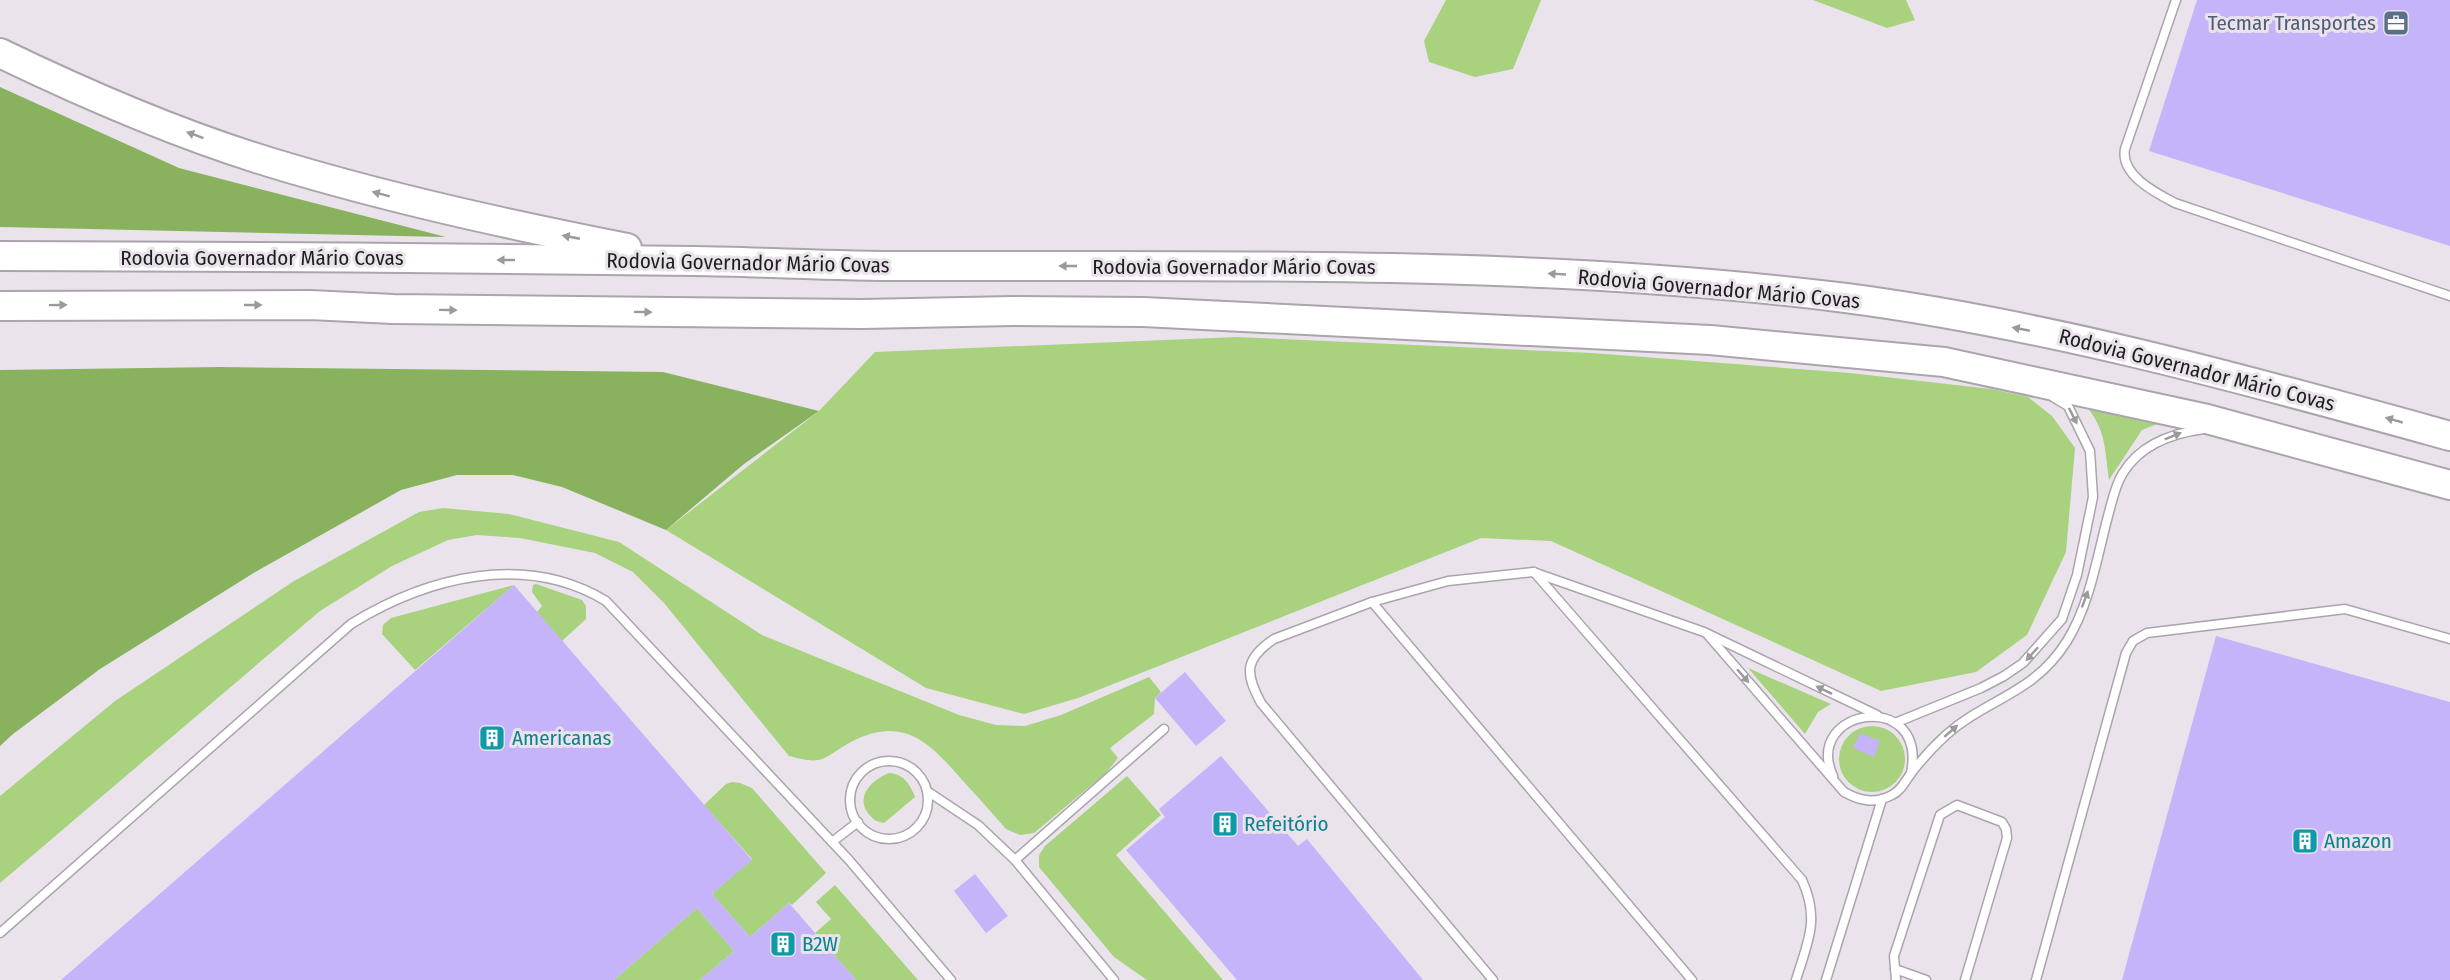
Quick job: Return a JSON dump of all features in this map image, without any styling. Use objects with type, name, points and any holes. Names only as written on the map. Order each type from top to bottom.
[{"type":"highway","points":[[0,53],[68,86],[267,162],[438,209],[691,261]]},
{"type":"highway","name":"Rodovia Governador Mário Covas","points":[[0,256],[691,261],[895,266],[1385,268],[1644,280],[1851,299],[2061,336],[2259,383],[2450,436]]},
{"type":"highway","points":[[0,306],[310,305],[393,309],[862,315],[1013,311],[1143,312],[1710,340],[1944,362],[2233,426],[2450,485]]},
{"type":"lane","points":[[2176,0],[2125,149],[2125,161],[2133,173],[2148,188],[2175,203],[2450,296]]},
{"type":"lane","points":[[1895,723],[1981,688],[2023,663],[2062,619],[2072,596],[2093,497],[2090,451],[2068,406],[2028,380]]},
{"type":"lane","points":[[1704,632],[1844,792],[1869,801],[1882,800],[1894,794],[1904,785],[1944,737],[1961,722],[2017,692],[2044,671],[2067,641],[2088,592],[2122,474],[2137,456],[2159,441],[2183,432],[2233,426]]},
{"type":"lane","points":[[1493,980],[1270,716],[1252,687],[1248,672],[1257,652],[1274,639],[1372,602],[1448,581],[1533,572],[1704,632],[1895,723],[1906,734],[1912,747],[1911,774]]},
{"type":"lane","points":[[1533,572],[1802,880],[1809,895],[1813,917],[1796,980]]},
{"type":"lane","points":[[0,933],[351,624],[385,605],[431,586],[464,578],[517,573],[574,584],[606,601],[832,842],[951,980]]},
{"type":"lane","points":[[1372,602],[1692,980]]},
{"type":"lane","points":[[2036,980],[2126,653],[2133,640],[2147,633],[2345,609],[2450,639]]},
{"type":"lane","points":[[1836,782],[1829,768],[1828,754],[1832,740],[1841,728],[1853,719],[1877,715]]},
{"type":"lane","points":[[1015,860],[1164,729]]},
{"type":"lane","points":[[880,761],[896,761],[910,766],[921,777],[927,791],[928,806],[922,820],[912,832],[898,838],[883,838],[869,833],[858,822],[851,808],[851,793],[856,779],[867,768],[880,761]]},
{"type":"lane","points":[[927,791],[978,825],[1015,860],[1114,980]]},
{"type":"lane","points":[[1826,980],[1882,800]]},
{"type":"lane","points":[[1896,980],[1894,956],[1940,815],[1957,805],[2002,822],[2007,838],[1965,980]]},
{"type":"lane","points":[[832,842],[858,822]]},
{"type":"lane","points":[[1895,969],[1926,980]]},
{"type":"green space","points":[[1446,0],[1541,0],[1513,69],[1475,77],[1429,62],[1424,41]]},
{"type":"green space","points":[[1813,0],[1906,0],[1915,20],[1887,28]]},
{"type":"green space","points":[[0,87],[179,168],[446,237],[0,227]]},
{"type":"green space","points":[[1237,337],[1592,353],[1850,373],[1991,389],[2028,397],[2052,416],[2075,448],[2066,552],[2027,635],[1976,672],[1881,691],[1551,541],[1481,538],[1078,698],[1024,714],[926,688],[666,530],[819,411],[875,352]]},
{"type":"green space","points":[[220,367],[663,372],[819,411],[744,464],[666,530],[562,487],[513,475],[457,475],[401,490],[257,571],[100,669],[0,746],[0,370]]},
{"type":"green space","points":[[2078,397],[2165,421],[2142,430],[2109,480],[2099,426]]},
{"type":"green space","points":[[443,508],[509,514],[619,542],[762,635],[959,715],[996,725],[1025,726],[1061,715],[1149,677],[1161,692],[1155,698],[1154,714],[1110,748],[1118,758],[1106,773],[1034,833],[1020,835],[1006,829],[939,755],[915,737],[901,732],[886,731],[870,734],[851,742],[823,759],[810,760],[789,756],[664,603],[633,572],[595,553],[520,538],[477,535],[448,540],[392,566],[320,611],[0,883],[0,796],[115,701],[294,581],[419,512]]},
{"type":"green space","points":[[536,584],[582,600],[586,606],[586,619],[562,641],[537,612],[542,606],[532,592],[533,585]]},
{"type":"green space","points":[[514,585],[415,670],[382,634],[383,625],[391,618]]},
{"type":"green space","points":[[1748,668],[1831,704],[1818,712],[1805,734]]},
{"type":"green space","points":[[1872,726],[1885,729],[1895,736],[1902,746],[1905,759],[1902,772],[1895,782],[1885,789],[1872,792],[1859,789],[1849,782],[1842,772],[1839,759],[1842,746],[1849,736],[1859,729]]},
{"type":"green space","points":[[889,773],[899,775],[906,780],[915,797],[884,823],[871,817],[864,800],[872,784]]},
{"type":"green space","points":[[1127,776],[1161,815],[1116,855],[1223,980],[1147,980],[1114,957],[1039,867],[1039,855],[1045,846]]},
{"type":"green space","points":[[732,782],[752,788],[826,873],[792,905],[789,903],[750,937],[712,894],[752,859],[704,805],[726,784]]},
{"type":"green space","points":[[835,885],[918,980],[856,980],[815,933],[831,919],[816,902]]},
{"type":"green space","points":[[697,908],[734,951],[700,980],[614,980]]},
{"type":"building","points":[[2197,0],[2450,0],[2450,246],[2149,151]]},
{"type":"building","name":"Americanas","points":[[514,585],[752,860],[712,894],[750,937],[789,903],[856,980],[700,980],[734,951],[697,908],[614,980],[61,980]]},
{"type":"building","name":"Amazon","points":[[2216,636],[2450,702],[2450,980],[2122,980]]},
{"type":"building","points":[[1185,672],[1226,721],[1196,746],[1155,698]]},
{"type":"building","points":[[1860,733],[1880,741],[1874,757],[1853,748]]},
{"type":"building","points":[[1221,756],[1298,846],[1307,839],[1423,980],[1237,980],[1126,850],[1165,817],[1159,809]]},
{"type":"building","points":[[975,874],[1008,916],[986,933],[954,891]]},
{"type":"place","name":"Tecmar Transportes","points":[[2396,23]]},
{"type":"place","name":"Americanas","points":[[492,738]]},
{"type":"place","name":"Refeitório","points":[[1225,824]]},
{"type":"place","name":"Amazon","points":[[2305,841]]},
{"type":"place","name":"B2W","points":[[783,944]]}]
